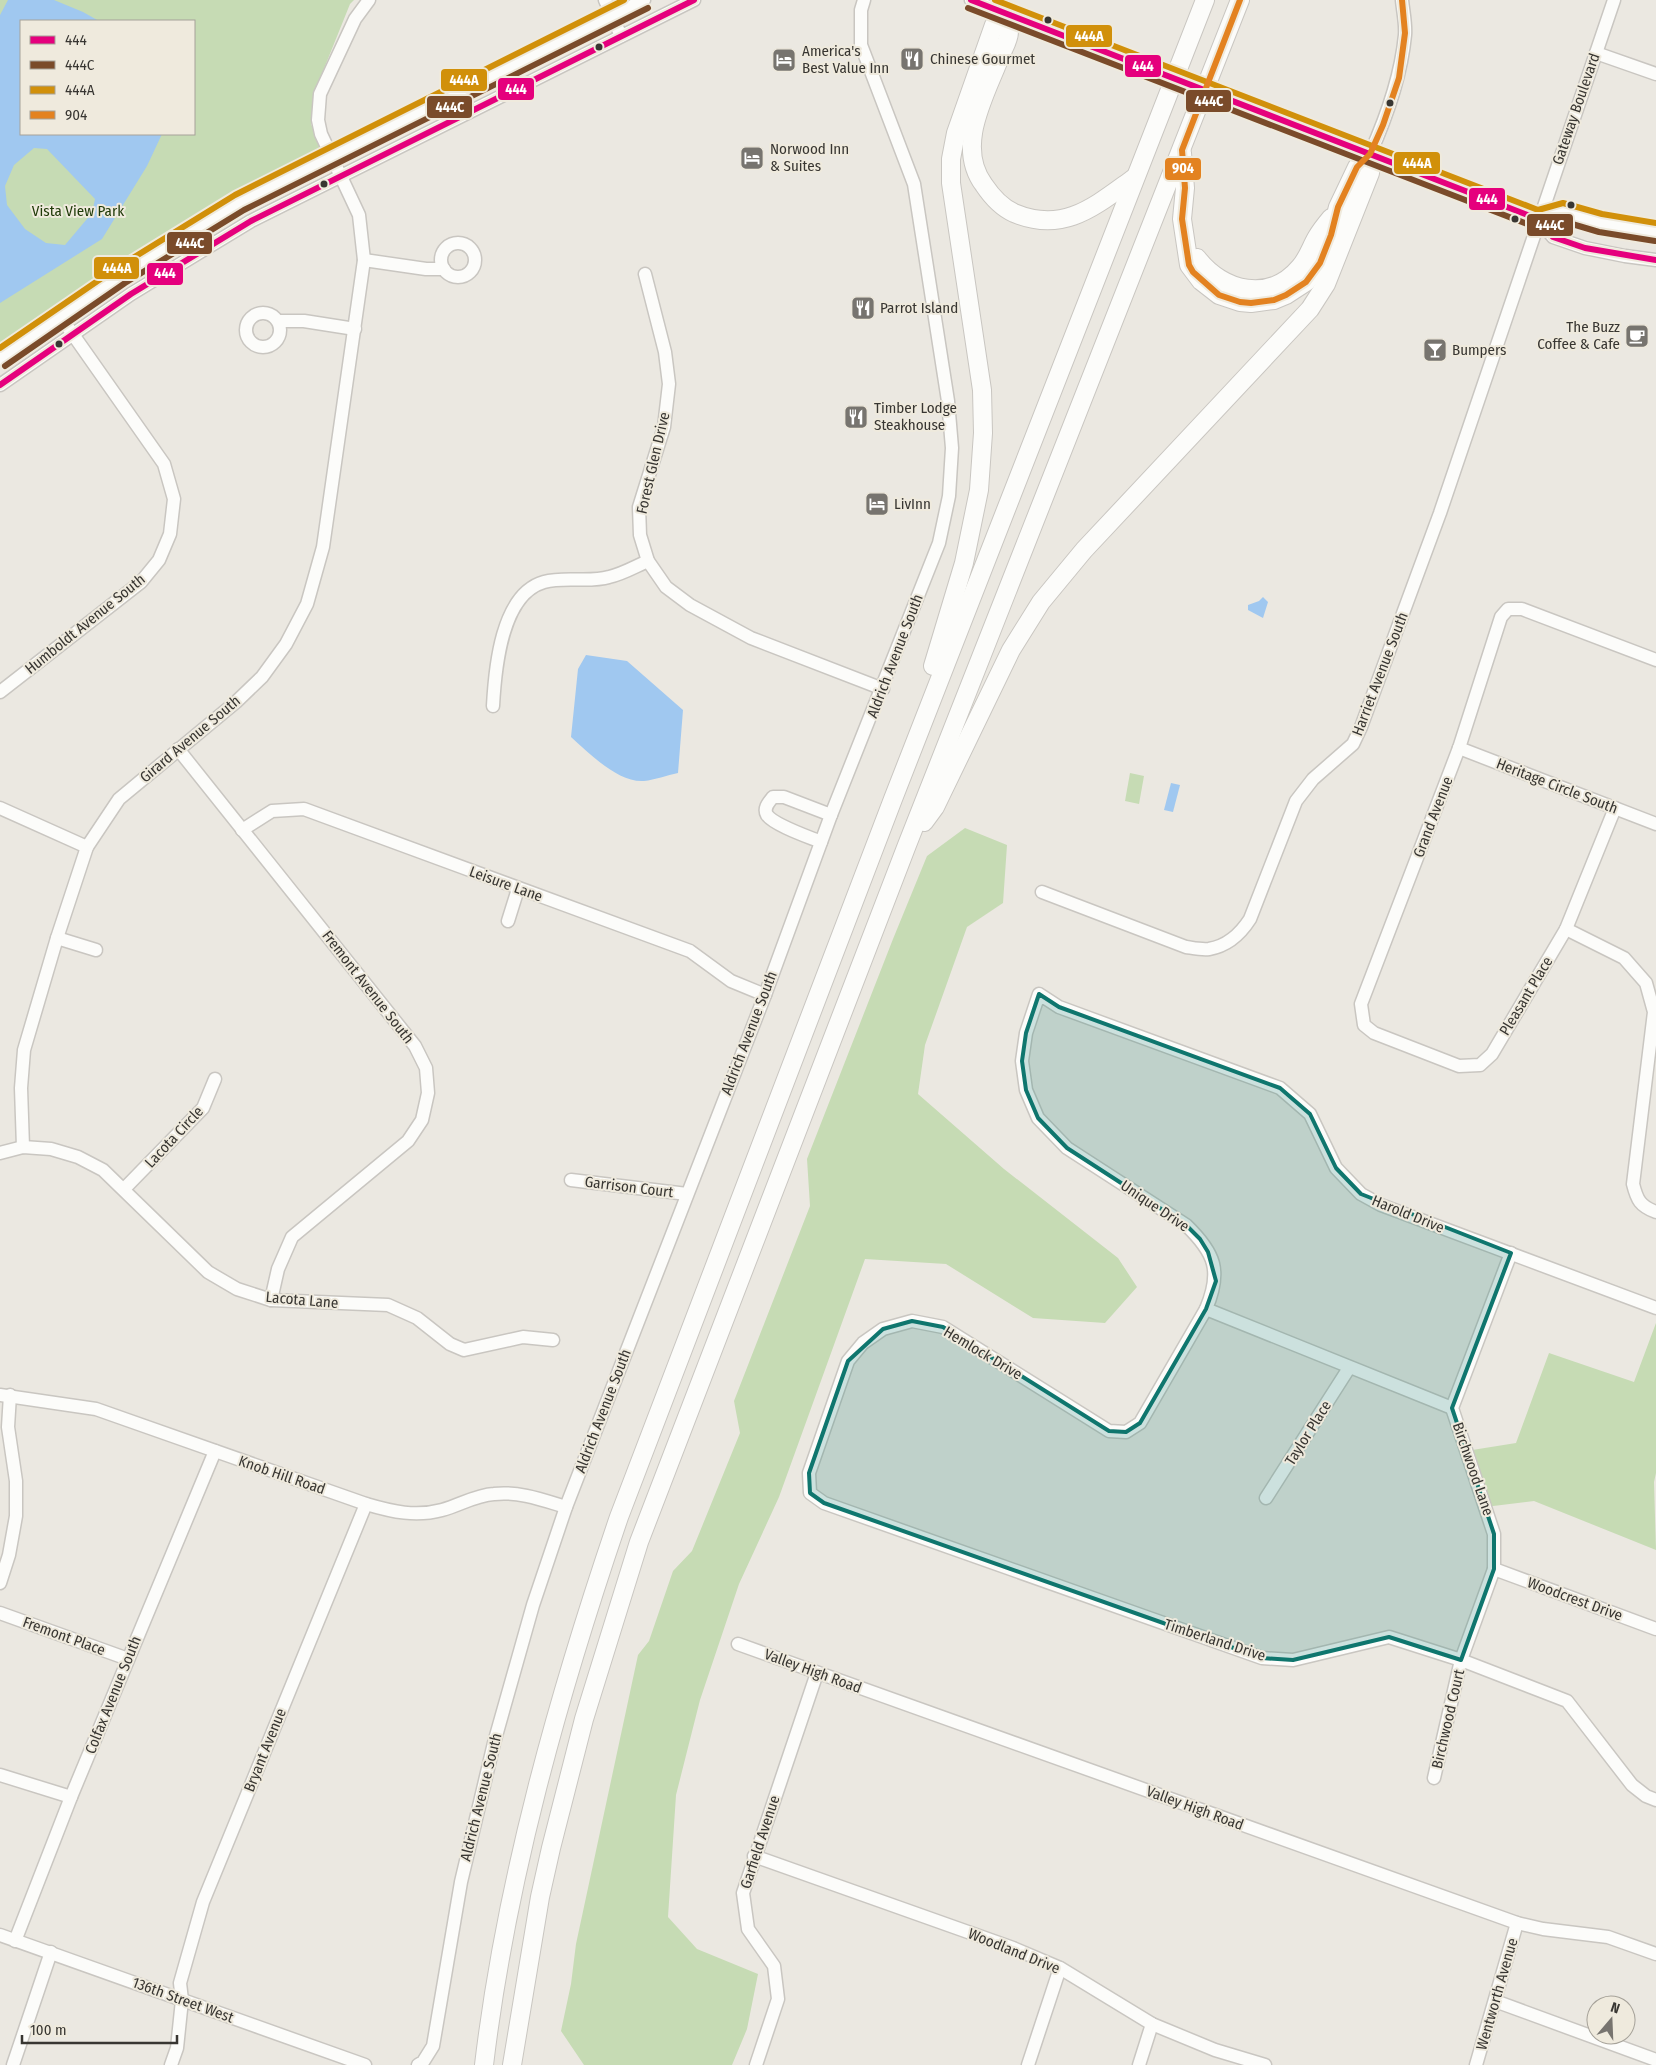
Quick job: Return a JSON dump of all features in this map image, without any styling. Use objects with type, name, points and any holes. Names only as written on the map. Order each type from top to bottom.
[{"type":"highway","points":[[484,2065],[514,1888],[536,1797],[557,1715],[622,1508],[893,799],[1205,0]]},
{"type":"highway","points":[[512,2065],[540,1897],[587,1710],[639,1542],[907,845],[1240,0]]},
{"type":"highway","points":[[1009,6],[1009,32],[973,127],[971,146],[973,163],[980,181],[993,199],[1010,211],[1028,219],[1051,221],[1074,217],[1096,205],[1134,178]]},
{"type":"highway","points":[[893,799],[964,562],[979,490],[983,433],[982,390],[951,183],[951,159],[956,133],[994,25],[1009,6]]},
{"type":"highway","points":[[1182,150],[1185,188],[1182,220],[1184,243],[1189,265],[1193,272],[1209,288],[1219,294],[1246,302],[1274,300],[1297,289],[1314,273],[1331,235],[1338,208],[1357,167],[1370,154]]},
{"type":"highway","points":[[907,845],[935,807],[1011,650],[1041,602],[1084,550],[1310,309],[1326,284],[1370,173],[1370,154]]},
{"type":"street","name":"Girard Avenue South","points":[[23,1148],[21,1088],[24,1050],[57,938],[87,847],[119,799],[236,702],[262,677],[286,644],[307,604],[323,547],[364,260],[359,215],[321,134],[318,120],[320,94],[354,19],[369,0]]},
{"type":"street","points":[[605,0],[621,36]]},
{"type":"street","points":[[0,359],[60,316],[182,236],[240,202],[644,0]]},
{"type":"street","points":[[0,384],[73,333],[191,256],[251,221],[694,0]]},
{"type":"street","name":"Aldrich Avenue South","points":[[420,2064],[433,2046],[461,1882],[494,1743],[533,1605],[566,1508],[765,995],[831,815],[939,543],[948,496],[952,448],[948,400],[914,184],[861,45],[861,10],[864,0]]},
{"type":"street","points":[[971,0],[1009,6],[1143,65],[1538,219],[1553,237],[1584,248],[1656,260]]},
{"type":"street","points":[[1370,154],[1383,125],[1398,78],[1405,33],[1402,0]]},
{"type":"street","name":"Gateway Boulevard","points":[[1538,219],[1614,0]]},
{"type":"street","points":[[1596,53],[1656,74]]},
{"type":"street","points":[[1538,219],[1562,212],[1600,223],[1656,232]]},
{"type":"street","name":"Harriet Avenue South","points":[[1042,892],[1186,947],[1210,949],[1228,941],[1241,932],[1250,919],[1296,801],[1313,779],[1353,744],[1362,727],[1437,520],[1538,219]]},
{"type":"street","points":[[364,260],[426,269],[444,269]]},
{"type":"street","name":"Forest Glen Drive","points":[[644,274],[665,352],[669,384],[664,427],[639,507],[640,535],[648,561],[666,587],[690,605],[750,638],[882,689]]},
{"type":"street","name":"Humboldt Avenue South","points":[[0,692],[141,582],[159,560],[170,534],[174,499],[164,464],[60,316]]},
{"type":"street","points":[[278,321],[304,321],[355,329]]},
{"type":"street","points":[[493,706],[496,662],[511,613],[522,594],[544,582],[608,578],[648,561]]},
{"type":"street","name":"Grand Avenue","points":[[1364,1025],[1361,1004],[1459,748],[1501,617],[1508,609],[1522,609],[1656,660]]},
{"type":"street","name":"Heritage Circle South","points":[[1459,748],[1656,824]]},
{"type":"street","name":"Fremont Avenue South","points":[[178,749],[415,1046],[426,1068],[428,1093],[422,1120],[408,1141],[292,1238],[278,1269],[271,1300]]},
{"type":"street","points":[[821,842],[775,822],[766,812],[767,803],[773,798],[784,797],[831,815]]},
{"type":"street","points":[[0,808],[87,847]]},
{"type":"street","name":"Pleasant Place","points":[[1364,1025],[1374,1033],[1459,1066],[1480,1065],[1492,1054],[1566,929],[1615,808]]},
{"type":"street","name":"Leisure Lane","points":[[242,830],[272,811],[304,809],[690,951],[731,981],[765,995]]},
{"type":"street","points":[[508,921],[518,889]]},
{"type":"street","points":[[1566,929],[1624,958],[1646,983],[1654,1012],[1652,1062],[1633,1184],[1637,1200],[1649,1210],[1656,1212]]},
{"type":"street","points":[[57,938],[96,950]]},
{"type":"street","name":"Harold Drive","points":[[1039,994],[1059,1007],[1280,1088],[1310,1114],[1336,1168],[1360,1194],[1380,1205],[1656,1308]]},
{"type":"street","name":"Unique Drive","points":[[1039,994],[1026,1033],[1022,1061],[1026,1090],[1038,1118],[1067,1148],[1186,1225],[1200,1238],[1214,1268],[1216,1281],[1206,1309]]},
{"type":"street","name":"Lacota Circle","points":[[124,1189],[203,1108],[215,1080]]},
{"type":"street","name":"Lacota Lane","points":[[0,1153],[23,1148],[52,1149],[78,1156],[103,1170],[208,1272],[237,1289],[271,1300],[388,1305],[418,1318],[450,1344],[464,1350],[523,1338],[553,1340]]},
{"type":"street","name":"Garrison Court","points":[[571,1180],[687,1194]]},
{"type":"street","name":"Birchwood Lane","points":[[1461,1660],[1494,1569],[1494,1534],[1452,1408],[1511,1253]]},
{"type":"street","points":[[1206,1309],[1452,1408]]},
{"type":"street","name":"Hemlock Drive","points":[[824,1503],[810,1493],[809,1473],[848,1361],[863,1343],[883,1329],[912,1322],[942,1327],[1109,1431],[1126,1432],[1140,1423],[1206,1309]]},
{"type":"street","name":"Taylor Place","points":[[1266,1498],[1349,1368]]},
{"type":"street","points":[[0,1583],[9,1555],[16,1516],[16,1481],[5,1395]]},
{"type":"street","name":"Knob Hill Road","points":[[5,1395],[96,1409],[366,1504],[395,1512],[417,1514],[443,1510],[485,1495],[508,1493],[526,1496],[566,1508]]},
{"type":"street","name":"Colfax Avenue South","points":[[15,1941],[71,1797],[215,1451]]},
{"type":"street","name":"Timberland Drive","points":[[824,1503],[1262,1658],[1292,1660],[1389,1637],[1461,1660],[1567,1701],[1632,1785],[1646,1796],[1656,1800]]},
{"type":"street","name":"Bryant Avenue","points":[[171,2065],[177,2048],[182,2000],[180,1983],[203,1902],[366,1504]]},
{"type":"street","name":"Woodcrest Drive","points":[[1494,1569],[1656,1629]]},
{"type":"street","name":"Fremont Place","points":[[0,1613],[128,1659]]},
{"type":"street","name":"Valley High Road","points":[[738,1644],[1517,1923],[1543,1929],[1608,1937],[1656,1954]]},
{"type":"street","name":"Birchwood Court","points":[[1434,1778],[1461,1660]]},
{"type":"street","name":"Garfield Avenue","points":[[756,2065],[778,1999],[774,1966],[748,1929],[743,1893],[818,1672]]},
{"type":"street","points":[[0,1775],[71,1797]]},
{"type":"street","name":"Woodland Drive","points":[[754,1856],[1003,1944],[1060,1968],[1152,2024],[1215,2050],[1265,2065]]},
{"type":"street","name":"Wentworth Avenue","points":[[1476,2065],[1517,1923]]},
{"type":"street","name":"136th Street West","points":[[0,1935],[365,2065]]},
{"type":"street","points":[[13,2065],[51,1952]]},
{"type":"street","points":[[1028,2065],[1060,1968]]},
{"type":"street","points":[[1495,2001],[1656,2060]]},
{"type":"street","points":[[1139,2065],[1152,2024]]},
{"type":"highlighted area","points":[[1039,994],[1059,1007],[1280,1088],[1310,1114],[1336,1168],[1361,1194],[1511,1253],[1452,1408],[1494,1534],[1494,1569],[1461,1660],[1389,1637],[1293,1660],[1262,1658],[824,1503],[810,1493],[809,1473],[848,1361],[883,1329],[912,1321],[943,1327],[1109,1431],[1126,1432],[1140,1423],[1206,1309],[1216,1281],[1208,1252],[1200,1239],[1186,1225],[1067,1148],[1038,1118],[1026,1090],[1022,1061],[1026,1033]]},
{"type":"green space","name":"Vista View Park","points":[[0,0],[354,0],[350,4],[315,91],[311,124],[321,147],[0,354]]},
{"type":"green space","points":[[1130,773],[1144,776],[1139,804],[1125,801]]},
{"type":"green space","points":[[965,828],[1007,845],[1003,903],[967,927],[925,1045],[918,1094],[1004,1169],[1118,1258],[1137,1287],[1105,1323],[1033,1318],[946,1264],[865,1259],[779,1497],[739,1584],[700,1700],[676,1795],[668,1917],[697,1949],[758,1974],[747,2029],[732,2065],[584,2065],[561,2031],[571,1984],[576,1944],[638,1655],[649,1641],[673,1571],[692,1551],[740,1433],[734,1401],[810,1206],[807,1159],[893,939],[927,856]]},
{"type":"green space","points":[[1656,1323],[1656,1473],[1654,1482],[1656,1550],[1534,1501],[1485,1507],[1466,1451],[1516,1443],[1549,1353],[1634,1382]]},
{"type":"water","points":[[8,0],[54,0],[97,20],[20,20],[20,135],[162,135],[147,166],[102,239],[0,303],[0,15]],"holes":[[[34,148],[47,149],[95,199],[92,213],[65,245],[46,243],[25,229],[7,205],[5,186],[14,165]]]},
{"type":"water","points":[[1263,597],[1268,602],[1263,618],[1248,610],[1248,605],[1259,601]]},
{"type":"water","points":[[586,655],[627,661],[683,710],[678,773],[644,781],[624,777],[604,766],[571,737],[578,669]]},
{"type":"water","points":[[1171,783],[1180,785],[1173,812],[1164,810]]},
{"type":"transit line","name":"444A","points":[[0,348],[115,269],[235,195],[624,0]]},
{"type":"transit line","name":"444","points":[[0,385],[131,294],[251,221],[694,0]]},
{"type":"transit line","name":"444","points":[[971,0],[1538,219],[1553,237],[1585,248],[1656,260]]},
{"type":"transit line","name":"444A","points":[[995,0],[1538,210],[1563,203],[1602,214],[1656,223]]},
{"type":"transit line","name":"904","points":[[1240,0],[1182,150],[1185,188],[1182,219],[1189,265],[1193,272],[1219,295],[1240,302],[1251,303],[1274,300],[1286,295],[1306,282],[1320,263],[1331,235],[1338,207],[1357,167],[1370,154],[1383,125],[1399,78],[1405,33],[1402,0]]},
{"type":"transit line","name":"444C","points":[[5,366],[125,283],[244,210],[648,8]]},
{"type":"transit line","name":"444C","points":[[968,8],[1535,227],[1540,228],[1562,221],[1599,232],[1655,241]]},
{"type":"place","name":"Chinese Gourmet","points":[[912,59]]},
{"type":"place","name":"America's Best Value Inn","points":[[784,60]]},
{"type":"place","name":"Norwood Inn & Suites","points":[[752,158]]},
{"type":"place","name":"Parrot Island","points":[[863,308]]},
{"type":"place","name":"The Buzz Coffee & Cafe","points":[[1637,336]]},
{"type":"place","name":"Bumpers","points":[[1435,350]]},
{"type":"place","name":"Timber Lodge Steakhouse","points":[[856,417]]},
{"type":"place","name":"LivInn","points":[[877,504]]}]
